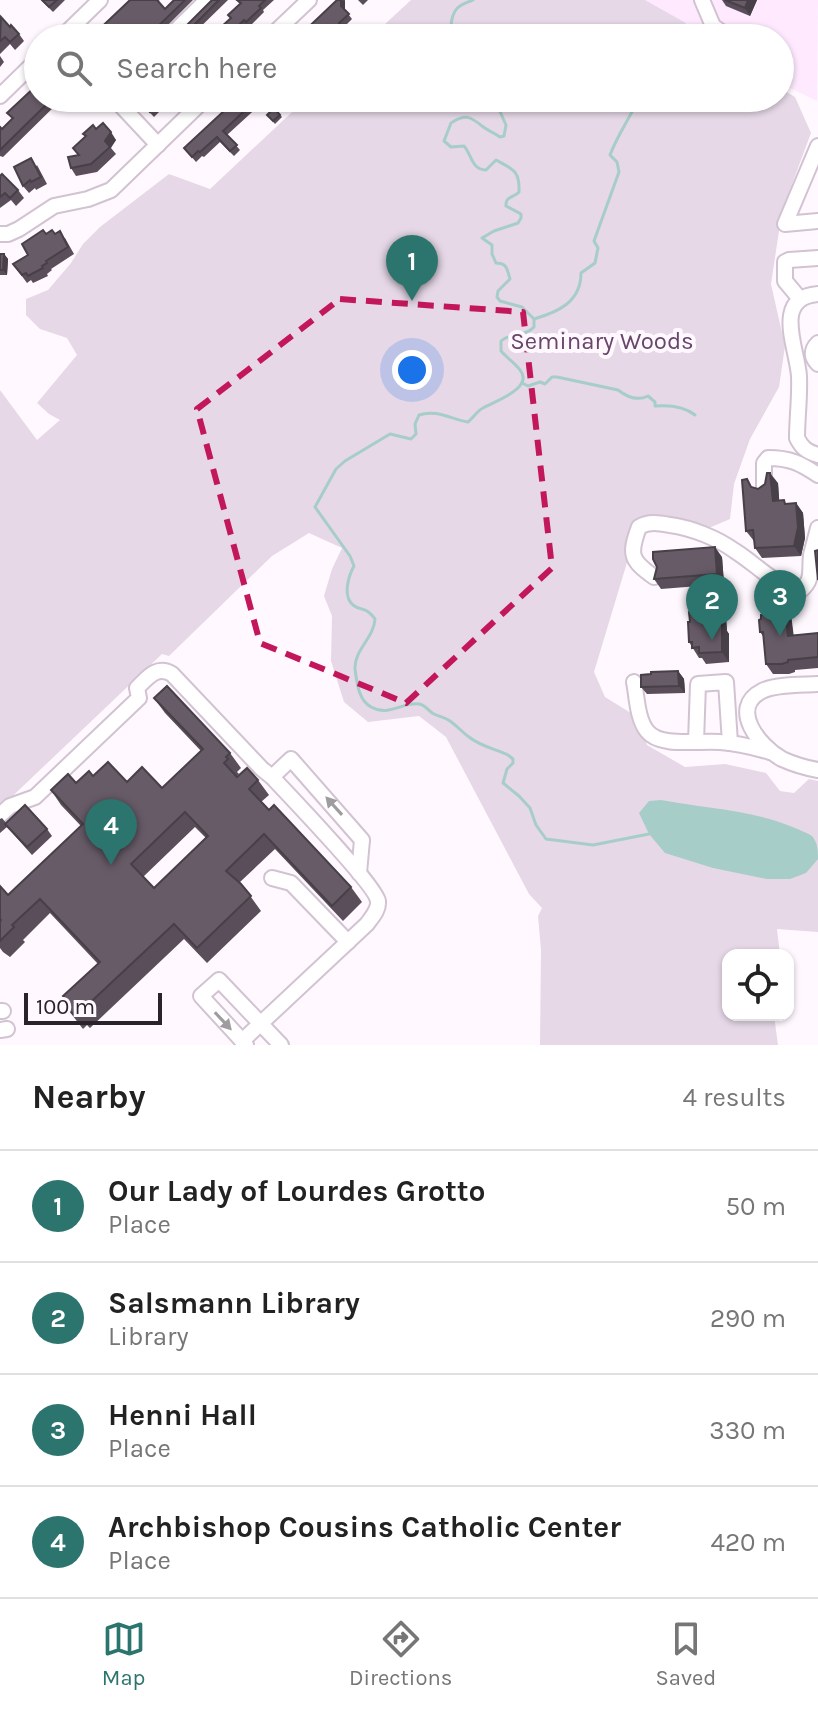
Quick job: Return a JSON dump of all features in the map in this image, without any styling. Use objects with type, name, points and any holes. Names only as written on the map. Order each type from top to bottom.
[{"type":"street","points":[[75,24],[100,0]]},
{"type":"street","points":[[182,24],[207,0]]},
{"type":"street","points":[[284,24],[309,0]]},
{"type":"street","points":[[702,0],[712,24]]},
{"type":"street","points":[[0,96],[24,73]]},
{"type":"street","points":[[127,112],[158,145]]},
{"type":"street","points":[[0,234],[19,229],[54,206],[106,193],[192,112]]},
{"type":"street","points":[[818,146],[785,224],[818,221]]},
{"type":"street","points":[[800,299],[785,281],[785,262],[818,258]]},
{"type":"street","points":[[818,294],[800,299],[789,320],[799,376],[797,438],[801,447],[818,455]]},
{"type":"street","points":[[794,347],[816,353]]},
{"type":"street","points":[[764,489],[764,463],[768,458],[787,458],[818,475]]},
{"type":"street","points":[[654,577],[640,567],[632,552],[639,527],[646,522],[677,526],[721,542],[777,581],[800,591],[811,579],[811,556],[818,528]]},
{"type":"street","points":[[0,815],[10,806],[35,797],[139,698],[137,688],[153,672],[166,670],[172,674],[359,873],[375,892],[378,901],[367,924],[261,1023],[244,1043],[201,996],[219,980],[261,1023],[281,1045]]},
{"type":"street","points":[[634,682],[643,725],[657,739],[730,743],[774,753]]},
{"type":"street","points":[[696,742],[698,684],[726,682],[730,743]]},
{"type":"street","points":[[818,684],[769,688],[759,692],[747,708],[747,719],[759,740],[784,760],[818,770]]},
{"type":"street","points":[[267,773],[291,759],[360,835],[363,846],[359,873]]},
{"type":"street","points":[[272,878],[291,883],[348,942]]},
{"type":"highlighted area","points":[[340,299],[523,312],[552,568],[406,703],[260,643],[197,409]]},
{"type":"shaded area","points":[[618,0],[818,0],[817,101],[794,90],[794,24],[665,24]]},
{"type":"shaded area","points":[[661,800],[745,813],[795,828],[812,836],[817,844],[818,859],[806,873],[790,879],[767,879],[713,868],[665,853],[649,834],[639,813],[649,801]]},
{"type":"green space","points":[[411,0],[645,0],[686,24],[385,24]]},
{"type":"green space","name":"Seminary Woods","points":[[795,97],[811,133],[782,211],[771,284],[785,346],[779,387],[750,439],[734,484],[730,519],[709,528],[662,518],[635,536],[594,672],[605,697],[639,718],[647,745],[685,767],[725,764],[766,773],[780,791],[794,793],[809,779],[818,781],[818,932],[777,929],[779,949],[722,949],[722,1021],[775,1021],[778,1045],[540,1045],[541,950],[538,916],[542,908],[529,894],[446,737],[419,716],[368,722],[344,702],[331,661],[332,616],[324,596],[342,548],[309,533],[272,556],[169,656],[162,654],[0,808],[0,390],[37,440],[60,420],[37,403],[77,355],[67,338],[40,329],[26,315],[26,299],[48,290],[100,227],[169,174],[210,189],[292,112],[794,112]]},
{"type":"building","points":[[42,0],[57,0],[49,7]]},
{"type":"building","points":[[130,0],[157,0],[165,9],[174,0],[185,0],[160,24],[105,24]]},
{"type":"building","points":[[212,0],[219,0],[195,24],[188,24]]},
{"type":"building","points":[[237,0],[265,0],[246,22],[224,24],[231,18],[228,15],[241,3]]},
{"type":"building","points":[[337,0],[341,0],[341,6],[349,14],[340,24],[312,24]]},
{"type":"building","points":[[725,0],[748,0],[745,8]]},
{"type":"building","points":[[1,17],[19,34],[10,42],[5,37],[0,41]]},
{"type":"building","points":[[24,97],[24,112],[39,112],[0,150],[0,127],[2,129],[13,118],[7,113]]},
{"type":"building","points":[[223,112],[243,112],[223,131],[237,145],[230,151],[217,137],[192,157],[184,148]]},
{"type":"building","points":[[277,112],[280,115],[273,121],[267,115]]},
{"type":"building","points":[[103,123],[111,132],[105,141],[110,147],[91,164],[71,168],[68,157],[79,155],[73,148],[93,125],[96,129]]},
{"type":"building","points":[[31,158],[41,177],[23,186],[14,167]]},
{"type":"building","points":[[2,174],[18,190],[10,198],[5,193],[0,197]]},
{"type":"building","points":[[43,230],[46,234],[52,230],[55,234],[60,231],[68,247],[46,261],[43,268],[28,276],[26,273],[22,275],[13,264],[28,255],[22,244]]},
{"type":"building","points":[[0,254],[4,254],[3,270],[0,270]]},
{"type":"building","points":[[767,473],[770,473],[773,501],[796,503],[798,527],[794,546],[755,548],[753,530],[746,531],[742,480],[747,479],[751,487],[758,489],[765,484]]},
{"type":"building","points":[[715,547],[717,574],[654,579],[657,567],[653,552]]},
{"type":"building","points":[[818,550],[818,580],[815,551]]},
{"type":"building","points":[[770,583],[782,588],[788,636],[818,633],[818,657],[766,664],[759,620],[763,615],[760,589],[763,589],[763,584]]},
{"type":"building","points":[[719,607],[722,652],[699,653],[699,647],[692,648],[692,642],[689,642],[689,612]]},
{"type":"building","points":[[678,671],[679,686],[641,687],[641,675]]},
{"type":"building","points":[[167,686],[230,753],[224,763],[237,777],[247,768],[258,780],[249,789],[269,810],[274,805],[351,887],[332,906],[264,834],[226,871],[251,896],[197,948],[174,924],[79,1013],[76,1010],[73,1014],[66,1007],[70,1003],[63,996],[100,962],[40,899],[0,941],[0,886],[8,895],[83,824],[51,790],[68,774],[76,783],[89,771],[93,776],[108,762],[127,782],[142,767],[162,788],[203,749],[154,698]],"holes":[[[185,812],[208,836],[154,888],[131,864]]]},
{"type":"building","points":[[25,805],[47,829],[27,847],[5,824]]},
{"type":"waterway","points":[[451,24],[457,8],[473,0]]},
{"type":"waterway","points":[[500,112],[506,125],[504,136],[500,137],[464,117],[451,123],[444,141],[451,147],[464,146],[481,169],[486,170],[496,160],[517,175],[519,192],[508,199],[506,206],[521,214],[521,218],[518,223],[482,238],[492,245],[496,263],[504,265],[510,279],[498,291],[497,297],[500,301],[522,307],[534,319],[534,327],[530,330],[501,341],[501,351],[520,370],[522,383],[511,394],[481,409],[468,422],[437,414],[419,415],[415,424],[416,434],[411,439],[390,434],[345,461],[336,469],[315,507],[354,566],[348,586],[350,601],[375,619],[355,669],[359,690],[367,704],[378,710],[421,705],[448,720],[473,740],[508,755],[513,763],[507,769],[503,783],[530,808],[536,825],[546,839],[593,845],[649,834]]},
{"type":"waterway","points":[[534,319],[566,304],[577,291],[581,273],[595,263],[598,248],[594,241],[619,172],[617,162],[610,155],[632,112]]},
{"type":"waterway","points":[[522,383],[528,386],[540,382],[545,384],[552,377],[557,377],[618,390],[633,398],[648,396],[655,406],[676,407],[695,415]]},
{"type":"place","name":"Our Lady of Lourdes Grotto","points":[[412,301]]},
{"type":"place","name":"Henni Hall","points":[[780,636]]},
{"type":"place","name":"Salsmann Library","points":[[712,640]]},
{"type":"place","name":"Archbishop Cousins Catholic Center","points":[[111,865]]}]
